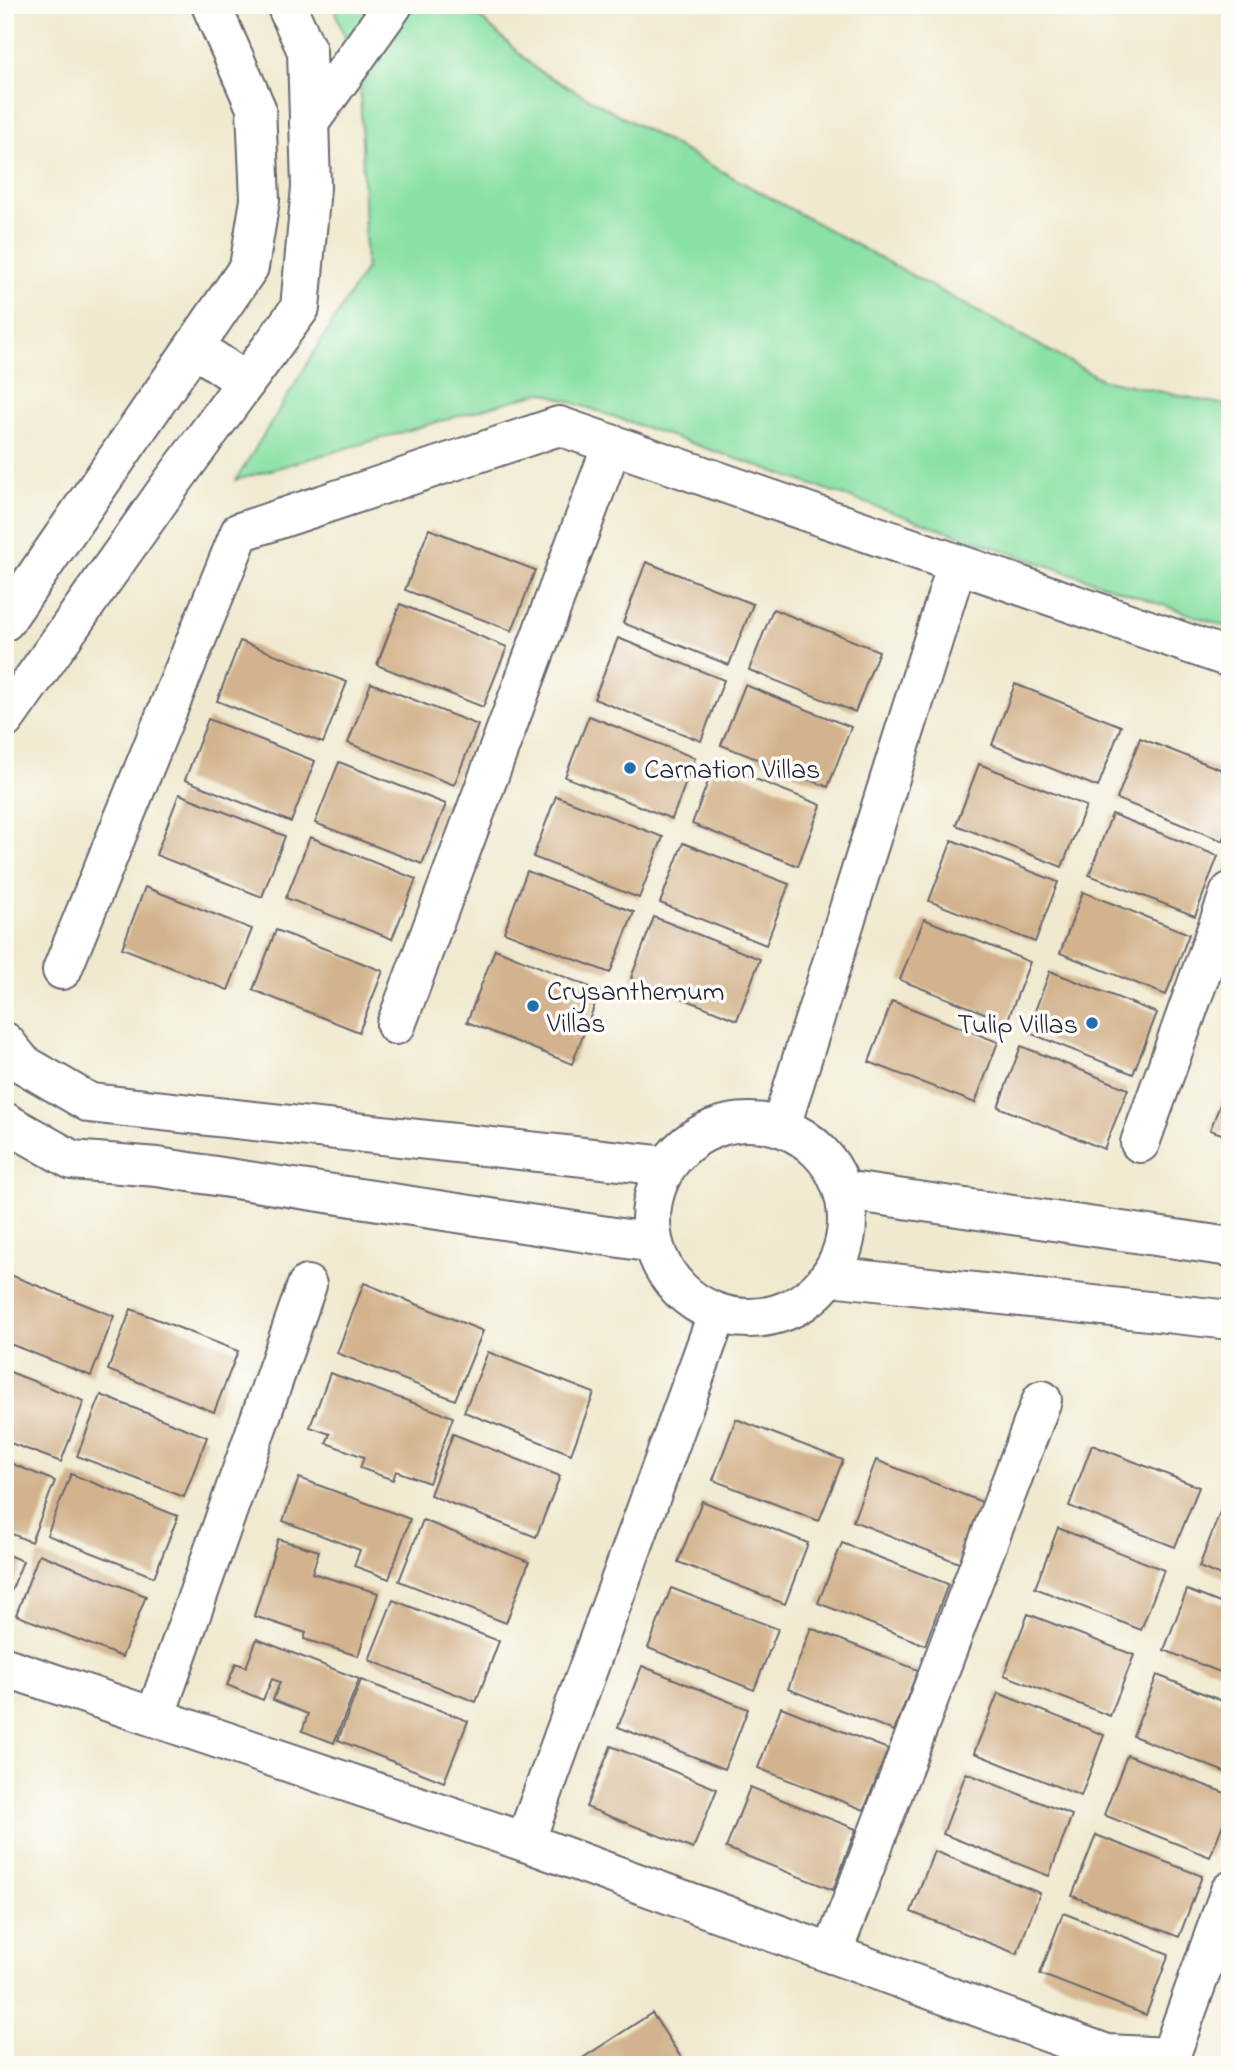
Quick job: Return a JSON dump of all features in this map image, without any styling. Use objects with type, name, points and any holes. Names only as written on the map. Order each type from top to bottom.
[{"type":"street","points":[[5,621],[249,267],[260,200],[256,108],[211,5]]},
{"type":"street","points":[[5,719],[160,499],[300,308],[311,187],[307,51],[286,5]]},
{"type":"street","points":[[309,123],[393,5]]},
{"type":"street","points":[[194,347],[246,382]]},
{"type":"street","points":[[62,970],[240,532],[559,426],[1230,658]]},
{"type":"street","points":[[396,1025],[612,444]]},
{"type":"street","points":[[780,1126],[957,564]]},
{"type":"street","points":[[1140,1143],[1230,892]]},
{"type":"street","points":[[5,1042],[23,1064],[90,1103],[666,1166]]},
{"type":"street","points":[[748,1121],[780,1126],[808,1141],[830,1163],[843,1190],[848,1219],[844,1250],[830,1276],[808,1300],[780,1314],[749,1320],[718,1315],[688,1299],[666,1274],[653,1243],[650,1216],[655,1190],[666,1166],[688,1141],[716,1126],[748,1121]]},
{"type":"street","points":[[5,1122],[72,1160],[157,1167],[653,1243]]},
{"type":"street","points":[[843,1190],[1230,1247]]},
{"type":"street","points":[[830,1276],[1230,1320]]},
{"type":"street","points":[[155,1717],[307,1285]]},
{"type":"street","points":[[526,1842],[718,1315]]},
{"type":"street","points":[[832,1954],[1042,1400]]},
{"type":"street","points":[[5,1667],[526,1842],[1107,2054],[1170,2057],[1230,1891]]},
{"type":"green space","points":[[333,5],[467,5],[537,70],[1101,379],[1230,406],[1230,628],[542,392],[236,480],[366,268],[360,80]]},
{"type":"building","points":[[429,529],[535,570],[512,631],[405,590]]},
{"type":"building","points":[[646,562],[753,604],[729,665],[623,623]]},
{"type":"building","points":[[400,604],[507,647],[483,707],[377,665]]},
{"type":"building","points":[[773,609],[879,651],[855,712],[749,670]]},
{"type":"building","points":[[618,638],[724,680],[701,741],[594,699]]},
{"type":"building","points":[[240,641],[347,682],[323,743],[217,701]]},
{"type":"building","points":[[371,683],[478,725],[454,785],[348,743]]},
{"type":"building","points":[[1015,684],[1121,726],[1098,787],[992,745]]},
{"type":"building","points":[[745,685],[851,727],[828,787],[721,745]]},
{"type":"building","name":"Carnation Villas","points":[[589,716],[695,758],[672,819],[565,777]]},
{"type":"building","points":[[208,719],[315,761],[291,822],[185,780]]},
{"type":"building","points":[[1140,738],[1230,773],[1230,824],[1223,841],[1117,799]]},
{"type":"building","points":[[339,762],[446,804],[422,864],[315,823]]},
{"type":"building","points":[[715,763],[821,805],[798,866],[692,824]]},
{"type":"building","points":[[979,764],[1086,806],[1062,867],[956,825]]},
{"type":"building","points":[[179,794],[285,836],[262,897],[156,855]]},
{"type":"building","name":"Crysanthemum Villas","points":[[556,796],[663,837],[639,898],[533,857]]},
{"type":"building","points":[[1112,814],[1218,856],[1195,916],[1089,875]]},
{"type":"building","points":[[310,837],[416,879],[392,939],[286,898]]},
{"type":"building","name":"Tulip Villas","points":[[952,840],[1058,882],[1035,942],[929,901]]},
{"type":"building","name":"Crysanthemum Villas","points":[[683,843],[789,884],[766,945],[660,903]]},
{"type":"building","points":[[527,871],[634,912],[610,973],[504,932]]},
{"type":"building","points":[[145,887],[252,929],[228,990],[122,948]]},
{"type":"building","points":[[1083,892],[1189,934],[1166,995],[1060,953]]},
{"type":"building","points":[[654,917],[760,959],[737,1020],[631,978]]},
{"type":"building","points":[[924,919],[1030,962],[1007,1022],[900,980]]},
{"type":"building","points":[[276,930],[383,971],[359,1032],[253,990]]},
{"type":"building","name":"Crysanthemum Villas","points":[[495,949],[600,991],[572,1064],[467,1022]]},
{"type":"building","name":"Tulip Villas","points":[[1050,971],[1157,1013],[1133,1074],[1027,1032]]},
{"type":"building","name":"Tulip Villas","points":[[892,1001],[998,1042],[975,1103],[869,1062]]},
{"type":"building","points":[[1021,1046],[1128,1089],[1104,1149],[998,1107]]},
{"type":"building","points":[[1230,1080],[1230,1137],[1210,1130]]},
{"type":"building","points":[[8,1274],[114,1316],[91,1376],[5,1342],[5,1282]]},
{"type":"building","points":[[364,1283],[483,1331],[455,1400],[337,1353]]},
{"type":"building","points":[[131,1309],[238,1351],[214,1412],[108,1370]]},
{"type":"building","points":[[488,1352],[594,1393],[571,1454],[464,1412]]},
{"type":"building","points":[[5,1370],[84,1401],[61,1462],[5,1441]]},
{"type":"building","points":[[330,1373],[453,1417],[429,1483],[396,1471],[393,1480],[360,1468],[364,1457],[326,1443],[330,1434],[310,1427]]},
{"type":"building","points":[[101,1395],[207,1437],[184,1497],[77,1456]]},
{"type":"building","points":[[736,1419],[843,1460],[819,1521],[713,1480]]},
{"type":"building","points":[[453,1434],[560,1476],[536,1537],[430,1495]]},
{"type":"building","points":[[1092,1445],[1199,1487],[1175,1547],[1069,1506]]},
{"type":"building","points":[[876,1460],[982,1502],[959,1563],[853,1521]]},
{"type":"building","points":[[5,1461],[55,1481],[31,1542],[5,1531]]},
{"type":"building","points":[[71,1474],[178,1516],[154,1577],[47,1535]]},
{"type":"building","points":[[299,1478],[410,1519],[389,1579],[354,1566],[360,1550],[283,1521]]},
{"type":"building","points":[[702,1501],[808,1543],[785,1604],[678,1562]]},
{"type":"building","points":[[1222,1507],[1230,1510],[1230,1580],[1199,1567]]},
{"type":"building","points":[[423,1520],[529,1562],[506,1623],[399,1581]]},
{"type":"building","points":[[1058,1528],[1164,1570],[1141,1630],[1035,1588]]},
{"type":"building","points":[[278,1539],[319,1551],[312,1573],[378,1593],[358,1656],[304,1639],[306,1633],[254,1616]]},
{"type":"building","points":[[842,1543],[948,1584],[925,1645],[818,1603]]},
{"type":"building","points":[[5,1554],[23,1561],[5,1607]]},
{"type":"building","points":[[39,1554],[146,1596],[122,1657],[16,1615]]},
{"type":"building","points":[[671,1588],[778,1629],[754,1690],[648,1648]]},
{"type":"building","points":[[1187,1590],[1230,1607],[1230,1676],[1164,1650]]},
{"type":"building","points":[[393,1600],[499,1641],[476,1702],[369,1660]]},
{"type":"building","points":[[1028,1614],[1134,1655],[1110,1716],[1004,1675]]},
{"type":"building","points":[[811,1628],[918,1670],[894,1731],[788,1689]]},
{"type":"building","points":[[257,1639],[359,1679],[334,1743],[302,1731],[308,1714],[273,1700],[280,1682],[272,1679],[263,1700],[227,1685],[236,1663],[246,1667]]},
{"type":"building","points":[[642,1666],[748,1709],[725,1769],[618,1727]]},
{"type":"building","points":[[1157,1675],[1230,1704],[1230,1774],[1133,1736]]},
{"type":"building","points":[[361,1680],[468,1721],[444,1782],[338,1740]]},
{"type":"building","points":[[998,1693],[1104,1735],[1081,1796],[974,1753]]},
{"type":"building","points":[[781,1707],[888,1749],[864,1810],[758,1768]]},
{"type":"building","points":[[611,1746],[717,1789],[693,1849],[586,1807]]},
{"type":"building","points":[[1127,1755],[1230,1795],[1230,1806],[1210,1857],[1104,1815]]},
{"type":"building","points":[[966,1773],[1072,1815],[1049,1876],[943,1834]]},
{"type":"building","points":[[750,1787],[856,1829],[833,1890],[726,1848]]},
{"type":"building","points":[[1096,1835],[1202,1876],[1179,1937],[1072,1896]]},
{"type":"building","points":[[934,1851],[1040,1893],[1017,1954],[911,1912]]},
{"type":"building","points":[[1063,1913],[1169,1954],[1146,2015],[1040,1974]]},
{"type":"building","points":[[652,2013],[686,2065],[572,2065]]},
{"type":"place","name":"Carnation Villas","points":[[630,768]]},
{"type":"place","name":"Crysanthemum Villas","points":[[533,1006]]},
{"type":"place","name":"Tulip Villas","points":[[1092,1023]]}]
